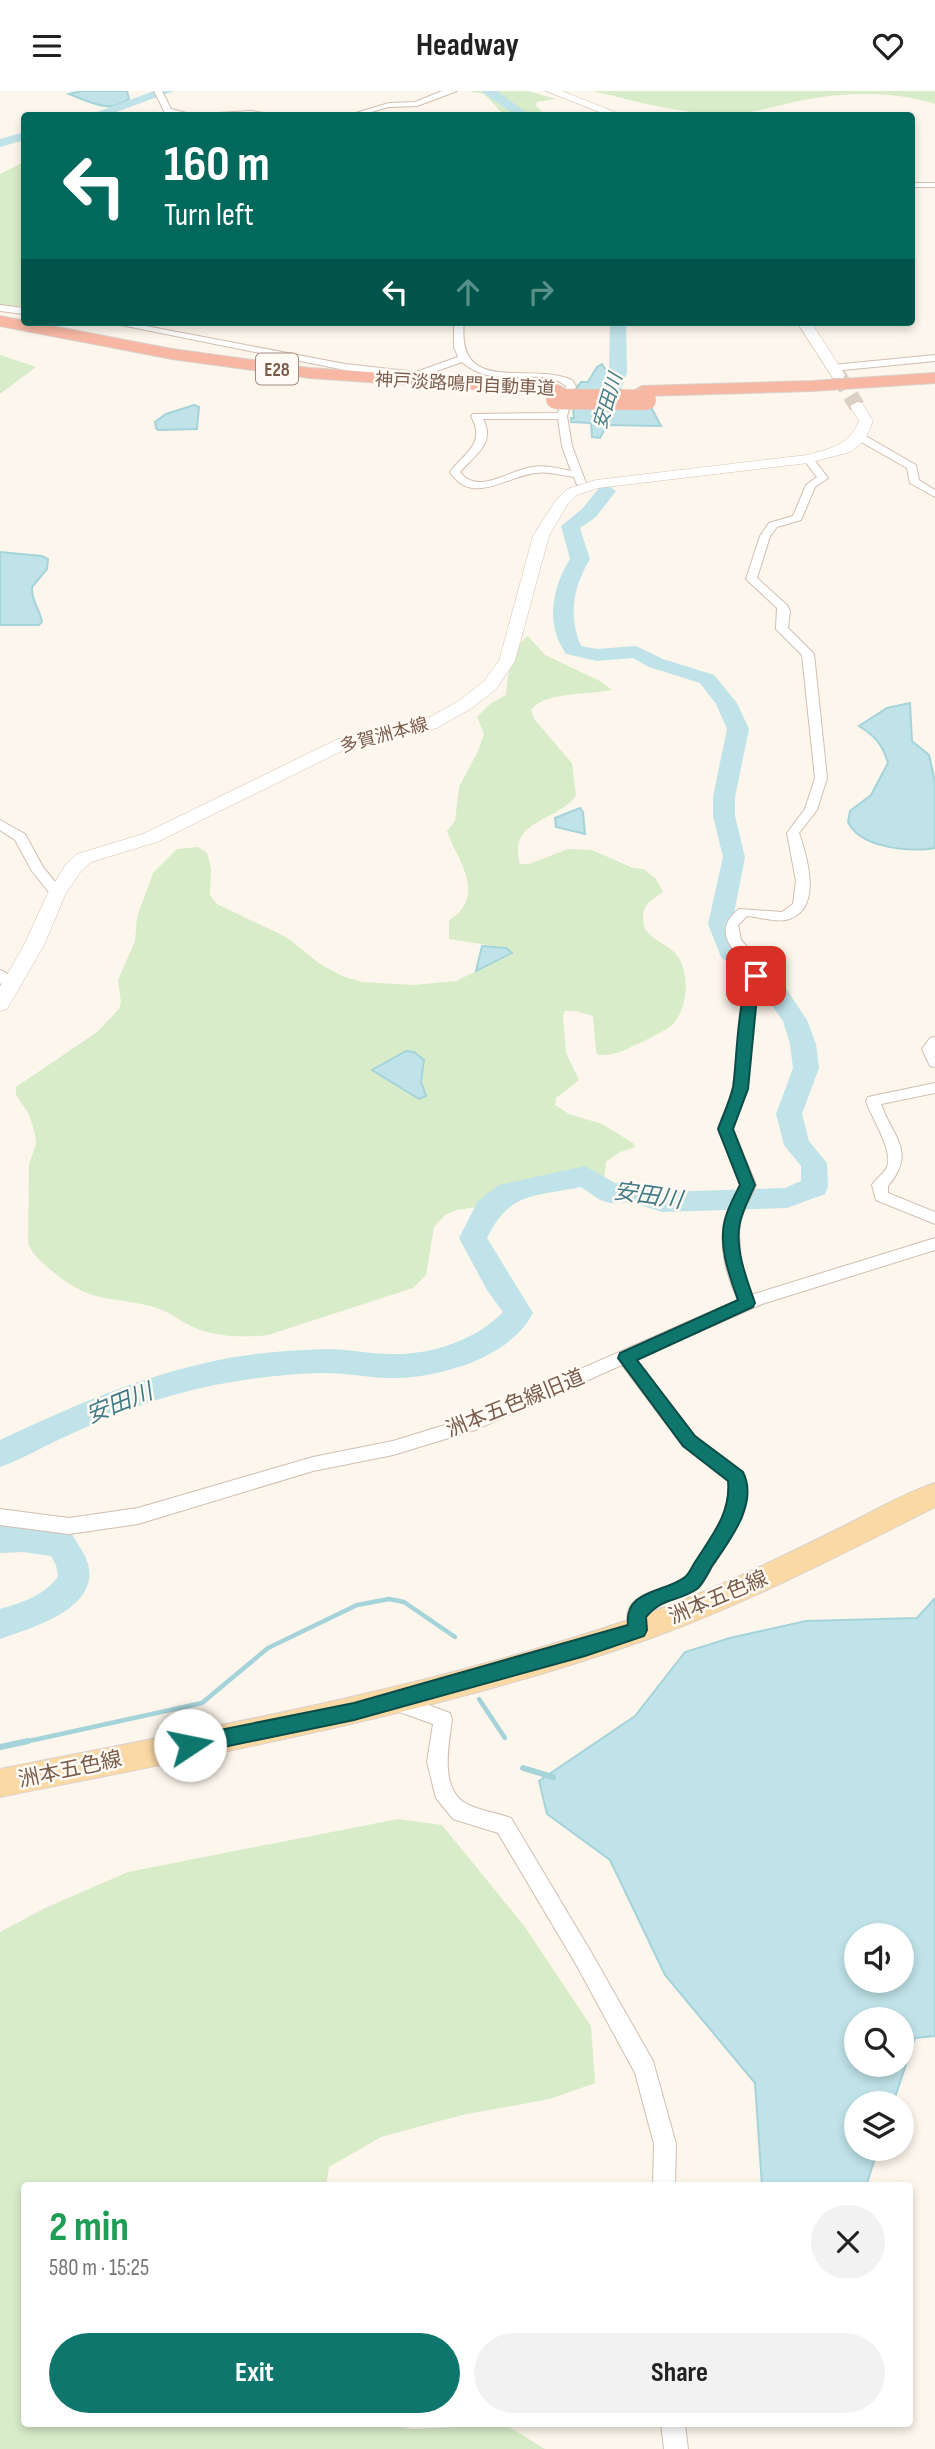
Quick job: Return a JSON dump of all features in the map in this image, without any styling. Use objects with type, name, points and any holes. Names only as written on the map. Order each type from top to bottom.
[{"type":"highway","name":"神戸淡路鳴門自動車道","points":[[0,321],[21,325]]},
{"type":"highway","name":"神戸淡路鳴門自動車道","points":[[26,326],[172,354],[298,372],[559,402]]},
{"type":"highway","name":"神戸淡路鳴門自動車道","points":[[0,331],[142,358],[306,381],[559,402],[935,378]]},
{"type":"highway","name":"神戸淡路鳴門自動車道","points":[[644,396],[817,395],[935,387]]},
{"type":"main road","points":[[552,91],[608,112]]},
{"type":"main road","points":[[807,326],[835,371]]},
{"type":"main road","points":[[581,481],[808,459],[845,449],[860,437],[866,421],[857,406]]},
{"type":"main road","name":"多賀洲本線","points":[[0,1003],[6,980],[34,945],[57,893],[74,867],[84,858],[150,838],[344,743],[431,724],[466,704],[490,685],[507,661],[541,536],[561,503],[581,481]]},
{"type":"main road","name":"洲本五色線","points":[[0,1783],[392,1702],[572,1651],[638,1630],[774,1574],[935,1494]]},
{"type":"street","points":[[158,91],[167,111],[173,112]]},
{"type":"street","points":[[363,112],[389,104],[416,104],[434,95],[453,91]]},
{"type":"street","points":[[415,112],[416,104]]},
{"type":"street","points":[[915,185],[935,185]]},
{"type":"street","points":[[0,308],[21,311]]},
{"type":"street","points":[[132,326],[345,367],[417,375],[463,359]]},
{"type":"street","points":[[458,326],[456,345],[463,359],[481,373],[500,377],[542,375],[562,378],[571,386],[559,402],[476,416],[483,429],[482,442],[455,472],[459,479],[469,487],[478,487],[531,470],[544,469],[581,481]]},
{"type":"street","points":[[835,371],[935,358]]},
{"type":"street","points":[[559,402],[567,446],[581,481]]},
{"type":"street","points":[[860,437],[912,467],[914,481],[935,494]]},
{"type":"street","points":[[747,1303],[737,1274],[731,1237],[733,1218],[743,1200],[747,1178],[726,1129],[726,1122],[740,1089],[750,996],[758,967],[735,944],[730,933],[732,921],[744,912],[782,916],[799,908],[803,875],[793,833],[811,810],[821,778],[808,654],[782,629],[784,611],[780,601],[764,593],[751,579],[765,536],[773,525],[797,518],[811,485],[823,478],[808,459]]},
{"type":"street","points":[[0,824],[20,837],[37,869],[57,893]]},
{"type":"street","points":[[935,1042],[929,1049],[935,1062]]},
{"type":"street","points":[[935,1088],[918,1094],[873,1101],[876,1113],[889,1136],[895,1159],[894,1168],[880,1185],[881,1196],[935,1219]]},
{"type":"street","name":"洲本五色線旧道","points":[[0,1517],[69,1527],[138,1516],[313,1464],[393,1448],[475,1423],[747,1303],[834,1273],[935,1244]]},
{"type":"street","points":[[626,1358],[689,1441],[737,1478],[738,1494],[731,1522],[692,1583],[650,1599],[636,1615],[638,1630]]},
{"type":"street","points":[[392,1702],[443,1719],[437,1762],[443,1791],[460,1812],[504,1825],[584,1959],[645,2069],[665,2144],[664,2182]]},
{"type":"street","points":[[673,2427],[677,2449]]},
{"type":"green space","points":[[469,91],[528,91],[556,99],[537,102],[536,106],[543,112],[501,112],[484,94]]},
{"type":"green space","points":[[593,91],[935,91],[935,104],[903,97],[853,94],[803,100],[749,112],[696,112]]},
{"type":"green space","points":[[21,164],[21,306],[0,306],[0,174]]},
{"type":"green space","points":[[0,355],[36,367],[0,394]]},
{"type":"green space","points":[[528,636],[545,655],[600,681],[612,690],[557,697],[537,704],[531,710],[534,719],[572,763],[576,795],[559,811],[528,829],[521,838],[518,849],[520,864],[529,864],[568,849],[592,850],[633,868],[644,869],[656,879],[663,892],[646,906],[643,914],[644,926],[650,935],[675,953],[685,975],[683,1005],[675,1022],[662,1032],[621,1051],[598,1055],[593,1016],[575,1011],[565,1011],[563,1015],[566,1053],[579,1080],[556,1098],[555,1105],[569,1114],[602,1124],[633,1143],[635,1147],[618,1153],[606,1162],[604,1180],[585,1172],[525,1184],[495,1195],[484,1206],[456,1210],[445,1215],[434,1227],[426,1275],[413,1288],[268,1335],[211,1333],[159,1309],[80,1290],[53,1272],[33,1253],[28,1244],[29,1164],[36,1144],[29,1114],[16,1095],[16,1087],[97,1032],[119,1009],[121,1002],[118,980],[135,941],[137,917],[153,873],[177,849],[198,847],[207,853],[211,868],[210,895],[217,904],[286,937],[320,964],[342,976],[362,982],[413,985],[456,981],[512,954],[506,948],[449,939],[449,921],[461,910],[468,890],[464,870],[447,831],[455,821],[459,787],[484,734],[477,717],[490,704],[506,695],[514,654]]},
{"type":"green space","points":[[398,1819],[442,1825],[525,1927],[591,2026],[595,2083],[550,2099],[462,2115],[381,2137],[329,2167],[327,2182],[21,2182],[21,2427],[509,2427],[545,2449],[0,2449],[0,1932],[45,1908],[128,1872]]},
{"type":"water","points":[[82,91],[127,91],[129,99],[114,106],[107,106],[69,94]]},
{"type":"water","points":[[602,364],[628,404],[652,409],[661,426],[607,425],[600,438],[592,437],[591,423],[571,422],[571,418],[574,418],[573,399],[578,386],[581,382],[588,382],[597,367]]},
{"type":"water","points":[[194,405],[199,407],[197,429],[156,428],[155,422],[166,414]]},
{"type":"water","points":[[0,552],[42,556],[48,559],[47,569],[32,587],[42,622],[39,625],[0,625]]},
{"type":"water","points":[[910,703],[912,741],[929,755],[935,782],[935,848],[929,849],[883,846],[862,837],[848,822],[850,811],[871,795],[888,763],[878,741],[859,726],[887,708]]},
{"type":"water","points":[[580,808],[583,812],[585,834],[556,827],[555,818]]},
{"type":"water","points":[[482,946],[506,948],[512,953],[476,971]]},
{"type":"water","points":[[406,1051],[414,1052],[424,1060],[421,1082],[426,1096],[419,1099],[372,1070]]},
{"type":"water","points":[[935,1598],[935,2036],[915,2038],[914,2041],[914,2007],[844,2007],[844,2077],[902,2077],[897,2091],[844,2091],[844,2161],[874,2161],[867,2182],[762,2182],[755,2083],[665,1975],[610,1860],[547,1814],[539,1781],[635,1716],[685,1652],[730,1638],[806,1621],[917,1618]]},
{"type":"waterway","points":[[105,112],[167,91]]},
{"type":"waterway","name":"安田川","points":[[488,91],[519,112]]},
{"type":"waterway","points":[[0,143],[21,137]]},
{"type":"waterway","name":"安田川","points":[[602,418],[618,373],[618,326]]},
{"type":"waterway","name":"安田川","points":[[0,1454],[125,1399],[204,1375],[320,1361],[416,1365],[449,1357],[481,1344],[496,1335],[519,1313],[497,1282],[473,1238],[488,1208],[509,1192],[585,1176],[610,1193],[631,1192],[662,1202],[787,1198],[815,1187],[814,1163],[797,1145],[789,1114],[806,1068],[803,1044],[795,1020],[770,984],[730,951],[720,924],[734,857],[724,816],[724,797],[738,729],[726,703],[707,679],[656,663],[636,652],[597,655],[573,650],[568,638],[563,603],[568,581],[580,559],[570,526],[589,513],[607,491]]},
{"type":"waterway","points":[[0,1539],[23,1538],[61,1544],[72,1563],[74,1576],[70,1587],[50,1604],[0,1624]]},
{"type":"waterway","points":[[20,1743],[202,1703],[268,1648],[357,1605],[389,1599],[404,1602],[455,1637]]},
{"type":"waterway","points":[[479,1699],[505,1738]]},
{"type":"waterway","points":[[0,1747],[28,1741]]},
{"type":"waterway","points":[[523,1768],[553,1777]]},
{"type":"tunnel","points":[[838,375],[857,406]]},
{"type":"route","points":[[190,1745],[354,1711],[585,1648],[638,1630],[636,1615],[650,1599],[692,1583],[731,1522],[738,1494],[737,1478],[689,1441],[626,1358],[747,1303],[737,1274],[731,1237],[733,1218],[748,1185],[726,1129],[726,1122],[740,1089],[750,996],[756,976]]}]
